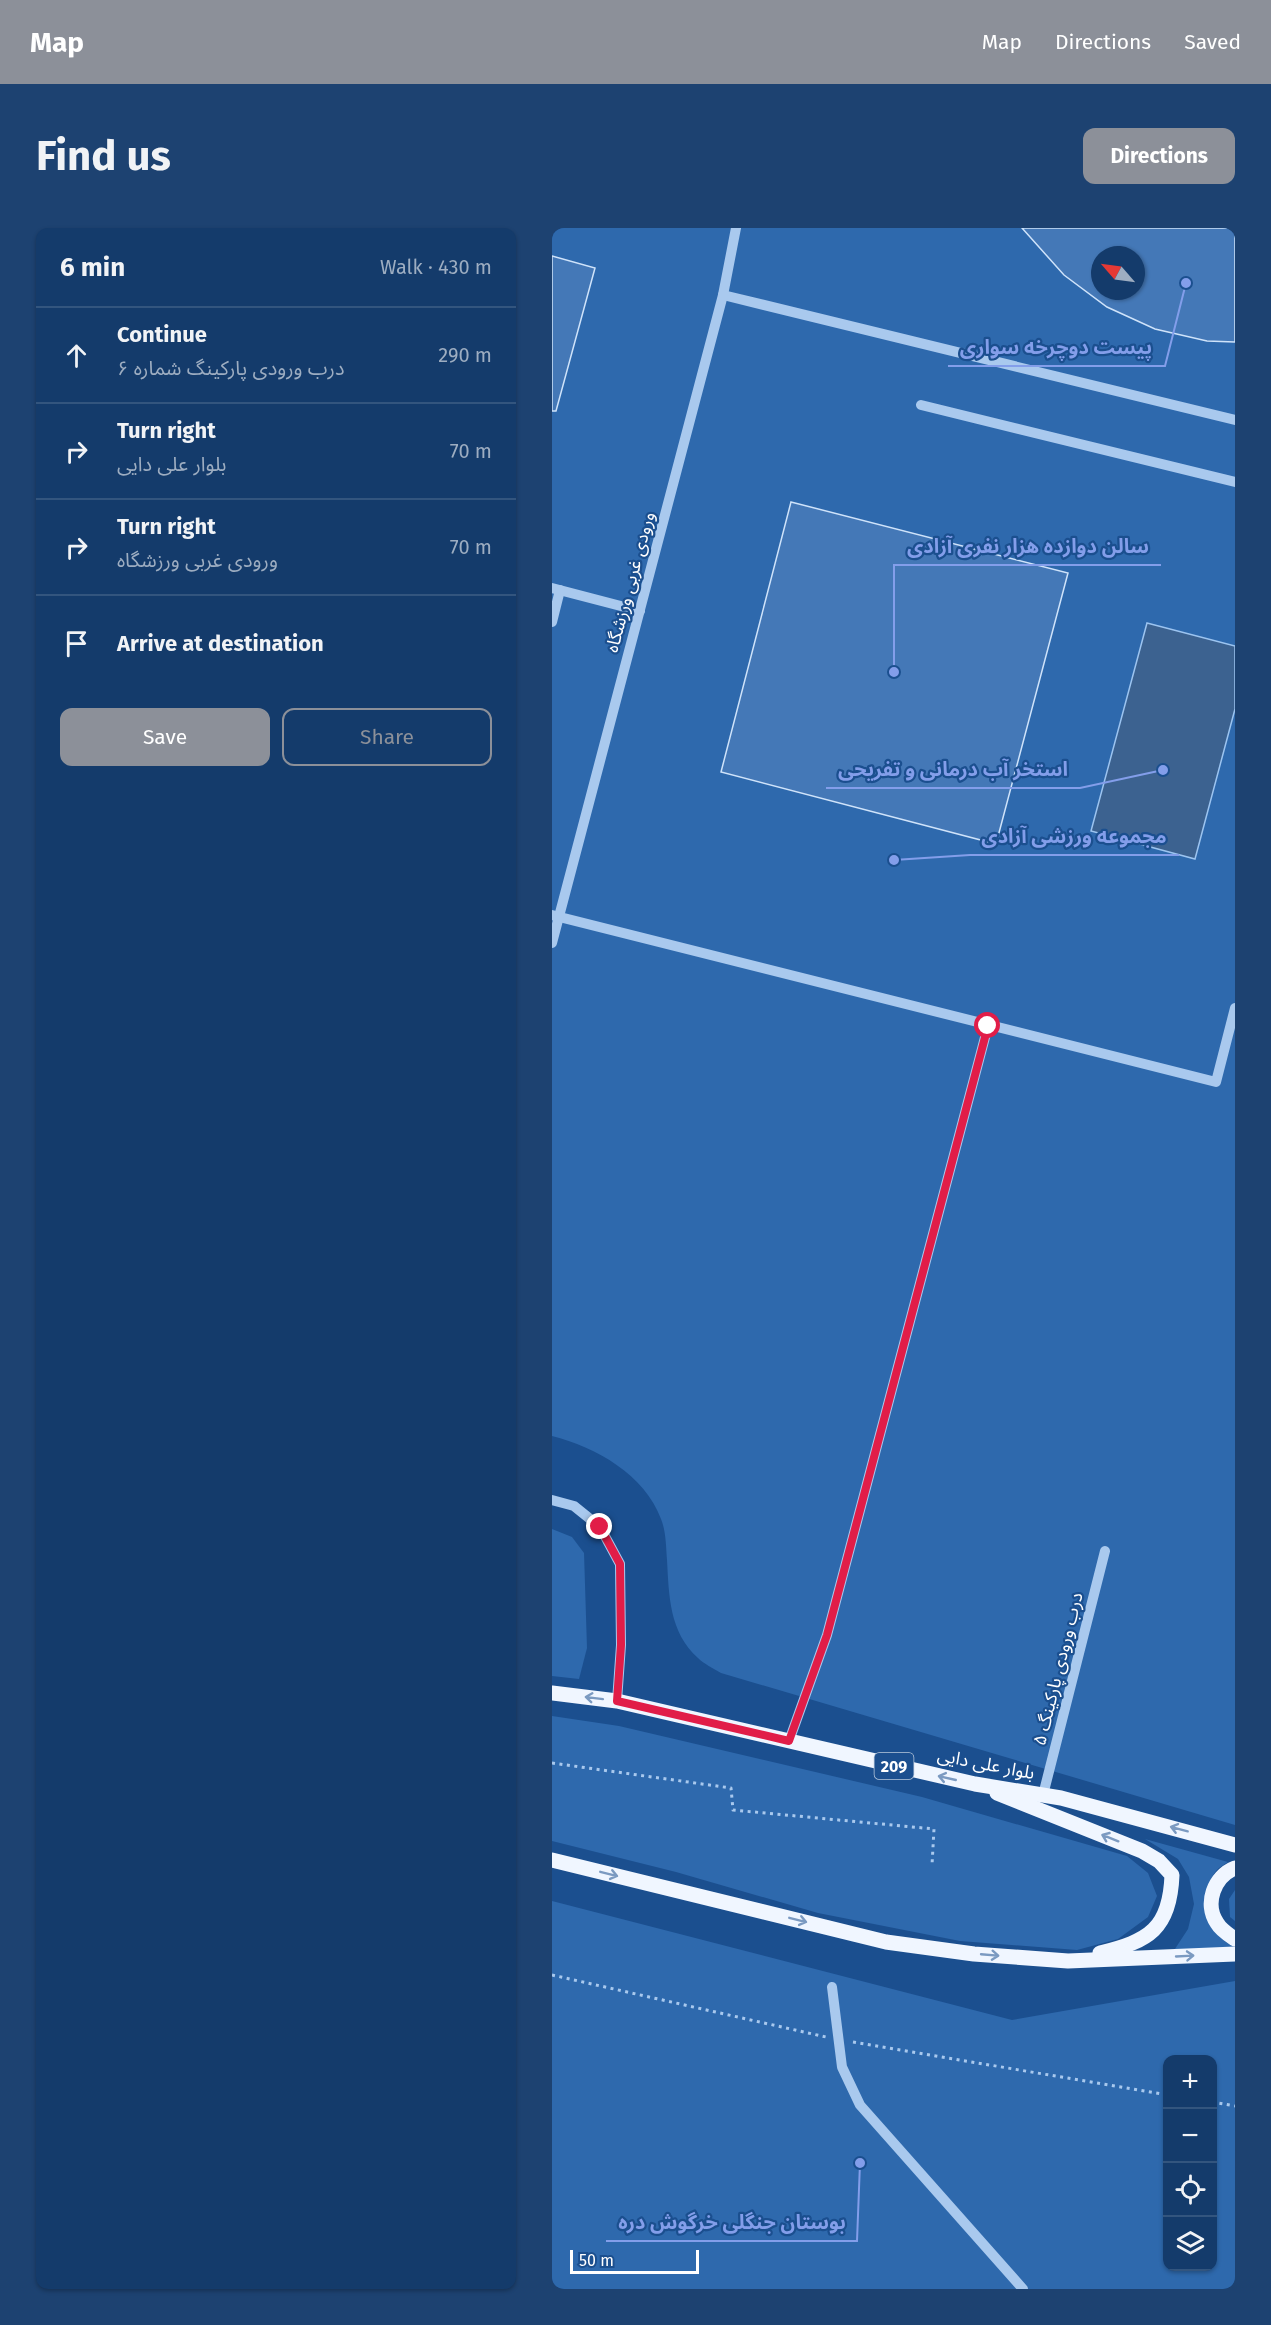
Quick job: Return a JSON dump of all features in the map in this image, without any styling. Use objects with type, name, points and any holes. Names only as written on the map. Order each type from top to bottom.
[{"type":"main road","name":"بلوار علی دایی","points":[[552,1693],[617,1701],[975,1784],[1061,1798],[1235,1845]]},
{"type":"main road","points":[[975,1784],[1142,1851],[1159,1860],[1172,1875],[1172,1894],[1162,1921],[1147,1938],[1121,1948],[1068,1961]]},
{"type":"main road","points":[[552,1860],[886,1942],[974,1954],[1068,1961],[1235,1954]]},
{"type":"main road","points":[[1235,1868],[1224,1872],[1212,1896],[1211,1906],[1217,1923],[1235,1939]]},
{"type":"lane","name":"ورودی غربی ورزشگاه","points":[[552,943],[555,916],[640,611],[723,295],[736,228]]},
{"type":"lane","points":[[723,295],[1235,420]]},
{"type":"lane","points":[[921,405],[1235,482]]},
{"type":"lane","points":[[552,622],[556,589],[640,611]]},
{"type":"lane","points":[[555,916],[1216,1083],[1235,1008]]},
{"type":"lane","points":[[789,1741],[827,1635],[988,1026]]},
{"type":"lane","points":[[552,1500],[574,1506],[600,1527],[620,1564],[621,1645],[617,1701]]},
{"type":"lane","name":"درب ورودی پارکینگ ۵","points":[[1043,1795],[1105,1551]]},
{"type":"lane","points":[[832,1988],[842,2067],[860,2105],[1023,2289]]},
{"type":"path","points":[[552,1763],[730,1788],[733,1810],[934,1829],[932,1865]]},
{"type":"path","points":[[552,1975],[838,2040],[1163,2094]]},
{"type":"path","points":[[1217,2103],[1235,2106]]},
{"type":"shaded area","points":[[552,228],[1235,228],[1235,1825],[721,1673],[700,1660],[688,1648],[676,1625],[670,1600],[664,1529],[654,1503],[631,1476],[617,1465],[602,1455],[552,1436]]},
{"type":"shaded area","points":[[1147,623],[1235,646],[1235,709],[1195,859],[1091,831]]},
{"type":"shaded area","points":[[552,1529],[572,1537],[584,1553],[587,1648],[579,1679],[552,1676]]},
{"type":"shaded area","points":[[552,1716],[619,1726],[922,1797],[1127,1856],[1148,1873],[1157,1896],[1148,1917],[1118,1939],[1077,1950],[960,1941],[818,1913],[676,1872],[552,1841]]},
{"type":"shaded area","points":[[1145,1839],[1228,1862],[1217,1870],[1210,1881],[1206,1902],[1211,1924],[1225,1941],[1235,1947],[1171,1955],[1188,1929],[1194,1904],[1189,1877],[1178,1859]]},
{"type":"shaded area","points":[[1235,1890],[1235,1921],[1230,1917],[1229,1899]]},
{"type":"shaded area","points":[[552,1901],[1012,2020],[1235,1981],[1235,2289],[552,2289]]},
{"type":"building","points":[[1022,228],[1235,228],[1235,342],[1207,341],[1155,329],[1107,307],[1098,300],[1145,300],[1145,246],[1091,246],[1091,295],[1064,275]]},
{"type":"building","points":[[552,256],[595,268],[556,411],[552,411]]},
{"type":"building","points":[[791,502],[1068,573],[996,844],[721,772]]},
{"type":"place","name":"پیست دوچرخه سواری","points":[[1186,283]]},
{"type":"place","name":"سالن دوازده هزار نفری آزادی","points":[[894,672]]},
{"type":"place","name":"استخر آب درمانی و تفریحی","points":[[1163,770]]},
{"type":"place","name":"مجموعه ورزشی آزادی","points":[[894,860]]},
{"type":"place","name":"بوستان جنگلی خرگوش دره","points":[[860,2163]]},
{"type":"route","points":[[600,1527],[620,1564],[621,1645],[617,1701],[789,1741],[827,1635],[988,1026]]}]
